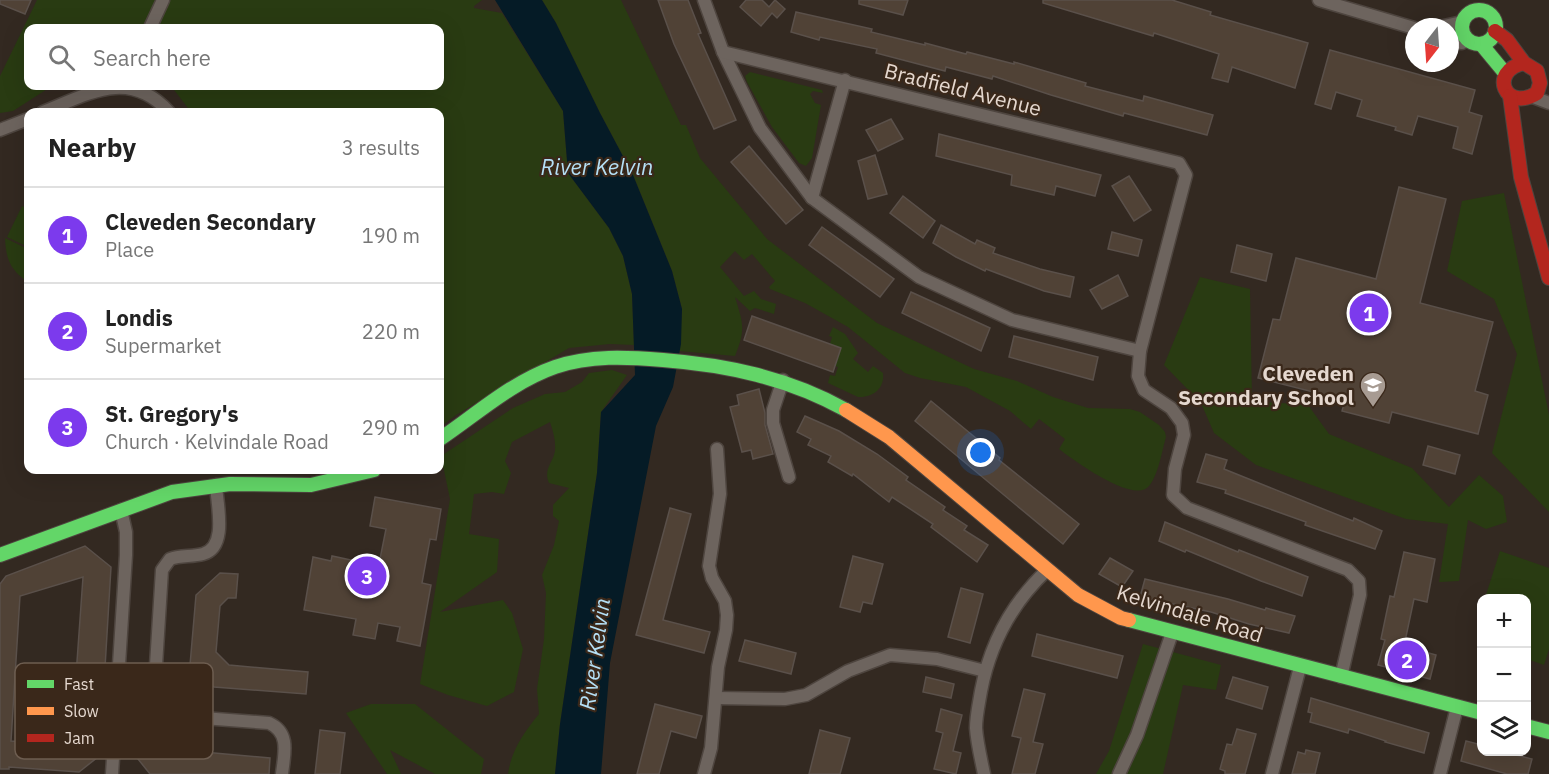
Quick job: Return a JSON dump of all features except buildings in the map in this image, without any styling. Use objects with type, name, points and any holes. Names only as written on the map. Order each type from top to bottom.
[{"type":"street","points":[[152,24],[163,0]]},
{"type":"street","points":[[704,0],[723,52],[760,128],[812,198],[920,277],[1012,320],[1140,351],[1138,376],[1144,390],[1171,408],[1182,423],[1184,435],[1175,469],[1173,495],[1195,512],[1348,570],[1359,581],[1360,596],[1341,677]]},
{"type":"street","points":[[1319,0],[1405,25]]},
{"type":"street","points":[[1483,6],[1494,19],[1495,31],[1489,40],[1476,44],[1467,39],[1462,31],[1464,12],[1483,6]]},
{"type":"street","points":[[1495,31],[1507,40],[1524,63],[1537,71],[1545,81],[1530,98],[1514,130]]},
{"type":"street","points":[[1459,42],[1467,39]]},
{"type":"street","points":[[1481,44],[1505,73]]},
{"type":"street","name":"Bradfield Avenue","points":[[723,52],[1179,163],[1186,175],[1140,351]]},
{"type":"street","points":[[1524,63],[1513,65],[1505,73],[1504,85],[1510,96],[1521,177],[1549,278]]},
{"type":"street","points":[[812,198],[845,80]]},
{"type":"street","points":[[53,108],[98,90]]},
{"type":"street","points":[[138,90],[157,100],[165,108]]},
{"type":"street","points":[[1510,96],[1521,100],[1530,98],[1549,103]]},
{"type":"street","points":[[0,130],[24,120]]},
{"type":"street","name":"Kelvindale Road","points":[[444,437],[517,387],[553,367],[592,358],[614,356],[696,361],[724,365],[783,380],[845,408],[889,437],[1047,570],[1078,595],[1101,609],[1121,618],[1172,633],[1477,712]]},
{"type":"street","points":[[783,380],[773,410],[773,423],[789,477]]},
{"type":"street","points":[[704,774],[711,748],[718,667],[727,615],[724,601],[712,578],[709,566],[720,494],[717,449]]},
{"type":"street","points":[[0,555],[172,492],[216,485],[300,486],[344,474]]},
{"type":"street","points":[[156,663],[162,570],[170,559],[202,554],[215,544],[219,535],[216,485]]},
{"type":"street","points":[[119,663],[126,555],[126,532],[121,510]]},
{"type":"street","points":[[984,774],[976,727],[985,671],[992,650],[1012,611],[1035,581],[1047,570]]},
{"type":"street","points":[[1119,774],[1137,735],[1172,633]]},
{"type":"street","points":[[716,698],[785,699],[806,695],[848,671],[890,655],[937,658],[985,671]]},
{"type":"street","points":[[1272,774],[1300,667]]},
{"type":"street","points":[[1440,774],[1457,707]]},
{"type":"street","points":[[213,719],[269,723],[277,727],[285,739],[282,774]]},
{"type":"street","points":[[1531,727],[1549,732]]},
{"type":"street","points":[[112,774],[113,759]]},
{"type":"green space","points":[[37,0],[482,0],[474,8],[502,13],[563,111],[568,173],[609,228],[623,256],[632,294],[634,345],[610,344],[569,348],[444,424],[444,108],[188,108],[174,90],[444,90],[444,24],[25,24]]},
{"type":"green space","points":[[542,0],[621,0],[681,125],[686,125],[700,158],[767,239],[877,323],[974,369],[1017,381],[1053,397],[1088,408],[1130,409],[1140,412],[1159,425],[1166,437],[1157,470],[1149,486],[1141,490],[1130,490],[1089,470],[1059,449],[1065,439],[1039,419],[1031,429],[1010,411],[966,387],[905,373],[848,327],[805,303],[770,289],[769,287],[775,281],[752,254],[744,260],[735,251],[720,267],[744,296],[754,291],[761,299],[776,304],[774,314],[755,308],[750,311],[735,297],[742,332],[735,356],[679,351],[682,309],[672,271],[633,175],[556,23]]},
{"type":"green space","points":[[24,27],[24,90],[46,90],[13,111],[0,113],[0,76]]},
{"type":"green space","points":[[750,72],[822,90],[823,93],[813,91],[810,94],[815,103],[821,105],[812,158],[806,166],[799,163],[772,127],[747,82],[745,76]]},
{"type":"green space","points":[[1504,193],[1549,415],[1549,512],[1492,453],[1517,354],[1494,299],[1447,271],[1462,201]]},
{"type":"green space","points":[[22,206],[24,207],[24,245],[7,237]]},
{"type":"green space","points":[[5,238],[24,247],[24,279],[13,268],[6,252]]},
{"type":"green space","points":[[1200,277],[1250,289],[1252,401],[1308,405],[1329,434],[1412,468],[1449,507],[1479,475],[1503,496],[1507,522],[1486,529],[1468,520],[1459,581],[1439,582],[1448,524],[1406,519],[1256,465],[1214,433],[1201,403],[1164,365]]},
{"type":"green space","points":[[833,327],[845,334],[858,353],[853,359],[868,372],[873,366],[883,373],[882,383],[873,394],[858,397],[828,383],[830,375],[835,376],[838,367],[835,366],[841,348],[830,344],[832,337],[829,336]]},
{"type":"green space","points":[[612,370],[627,375],[601,412],[597,473],[560,724],[555,774],[508,774],[519,742],[539,714],[537,689],[544,639],[546,593],[542,575],[554,545],[559,521],[553,516],[553,505],[569,488],[549,483],[547,478],[555,447],[550,422],[512,442],[505,461],[511,473],[504,494],[492,492],[474,494],[469,534],[499,539],[497,572],[440,612],[503,600],[512,613],[523,649],[514,692],[487,706],[420,684],[450,499],[444,470],[444,454],[513,408],[545,394],[565,392],[582,382],[589,373]]},
{"type":"green space","points":[[1500,551],[1549,568],[1549,649],[1544,665],[1531,660],[1531,594],[1486,594]]},
{"type":"green space","points":[[1143,644],[1221,665],[1216,690],[1183,685],[1163,774],[1096,774],[1109,751]]},
{"type":"green space","points":[[371,704],[415,704],[484,759],[481,774],[435,774],[390,750],[401,774],[387,774],[346,713]]},
{"type":"water","name":"River Kelvin","points":[[495,0],[542,0],[556,23],[633,175],[672,271],[682,309],[681,344],[673,387],[656,426],[610,663],[601,774],[555,774],[560,724],[597,473],[601,412],[635,375],[632,294],[623,256],[609,228],[568,173],[563,111]]},
{"type":"traffic: fast","points":[[1479,10],[1491,15],[1496,27],[1491,39],[1479,44],[1467,39],[1462,27],[1467,15],[1479,10]]},
{"type":"traffic: fast","points":[[1481,44],[1505,73]]},
{"type":"traffic: fast","points":[[444,436],[495,399],[539,373],[568,363],[595,359],[663,360],[711,365],[780,381],[846,410]]},
{"type":"traffic: fast","points":[[0,555],[172,492],[230,484],[311,485],[357,474]]},
{"type":"traffic: fast","points":[[1129,620],[1477,712]]},
{"type":"traffic: fast","points":[[1531,727],[1549,732]]},
{"type":"traffic: slow","points":[[846,410],[889,437],[1078,595],[1129,620]]},
{"type":"traffic: jam","points":[[1495,31],[1507,40],[1524,63],[1537,71],[1540,83],[1537,93],[1526,98],[1516,98],[1509,94],[1504,81],[1506,74],[1513,67],[1524,63]]},
{"type":"traffic: jam","points":[[1510,96],[1521,177],[1549,278]]},
{"type":"place","name":"Cleveden Secondary","points":[[1369,313]]},
{"type":"place","name":"Cleveden Secondary School","points":[[1373,408]]},
{"type":"place","name":"St. Gregory's","points":[[367,576]]},
{"type":"place","name":"Londis","points":[[1407,660]]}]
